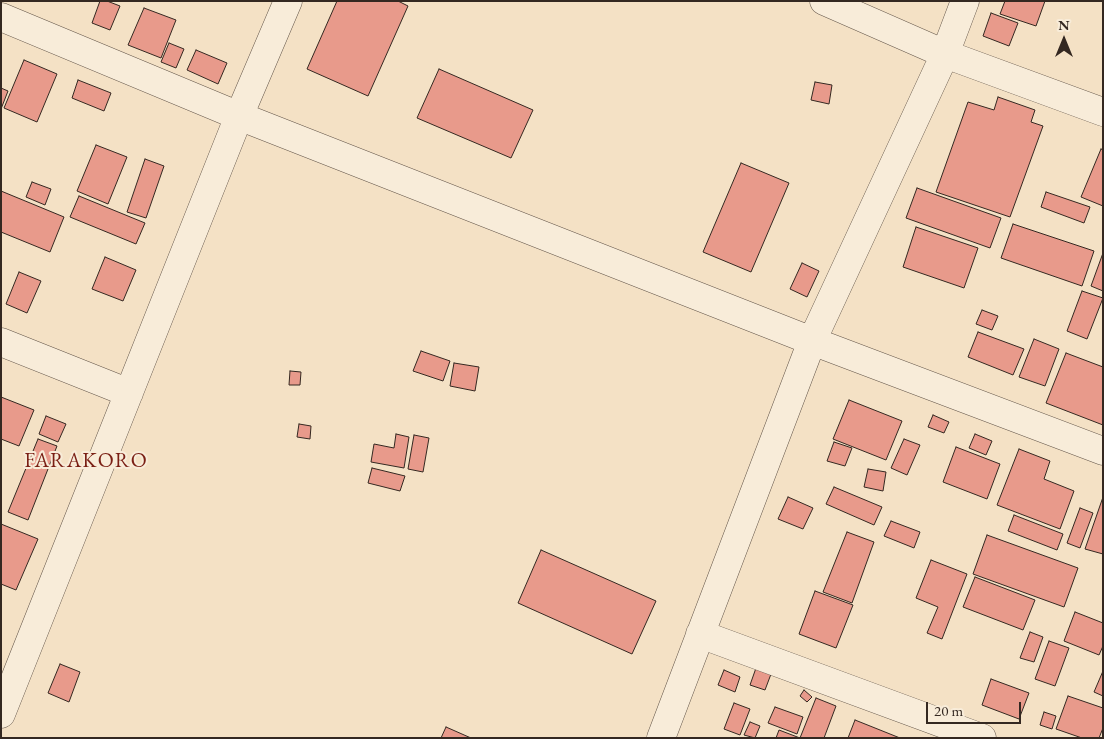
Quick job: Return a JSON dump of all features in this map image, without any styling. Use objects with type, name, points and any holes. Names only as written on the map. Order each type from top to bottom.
[{"type":"street","points":[[1,714],[7,680],[129,393],[239,116],[288,1]]},
{"type":"street","points":[[824,1],[946,54],[1103,112]]},
{"type":"street","points":[[661,738],[812,341],[946,54],[965,1]]},
{"type":"street","points":[[1,17],[239,116],[812,341],[1103,451]]},
{"type":"street","points":[[1,342],[129,393]]},
{"type":"street","points":[[700,634],[982,738]]},
{"type":"building","points":[[100,1],[107,1],[120,6],[110,30],[92,23]]},
{"type":"building","points":[[337,1],[398,1],[408,6],[368,96],[307,69]]},
{"type":"building","points":[[1005,1],[1045,1],[1036,26],[1000,14]]},
{"type":"building","points":[[144,8],[176,20],[161,58],[128,45]]},
{"type":"building","points":[[991,13],[1018,23],[1009,46],[983,36]]},
{"type":"building","points":[[169,43],[184,49],[176,68],[161,62]]},
{"type":"building","points":[[196,50],[227,63],[218,84],[187,70]]},
{"type":"building","points":[[24,60],[57,74],[37,122],[4,108]]},
{"type":"building","points":[[439,69],[533,110],[511,158],[417,118]]},
{"type":"building","points":[[78,80],[111,93],[104,111],[72,98]]},
{"type":"building","points":[[815,82],[832,85],[829,104],[811,100]]},
{"type":"building","points":[[1,88],[8,91],[1,109]]},
{"type":"building","points":[[998,97],[1035,110],[1031,122],[1043,126],[1010,217],[936,192],[968,102],[994,110]]},
{"type":"building","points":[[96,145],[127,157],[108,204],[77,191]]},
{"type":"building","points":[[1101,149],[1103,150],[1103,206],[1081,197]]},
{"type":"building","points":[[145,159],[164,166],[146,218],[127,212]]},
{"type":"building","points":[[741,163],[789,183],[751,272],[703,252]]},
{"type":"building","points":[[32,182],[51,189],[45,205],[26,197]]},
{"type":"building","points":[[917,188],[1001,218],[990,248],[906,218]]},
{"type":"building","points":[[1,191],[64,217],[50,252],[1,232]]},
{"type":"building","points":[[1046,192],[1090,207],[1084,223],[1041,207]]},
{"type":"building","points":[[79,196],[145,223],[136,244],[70,217]]},
{"type":"building","points":[[1013,224],[1094,251],[1082,286],[1001,258]]},
{"type":"building","points":[[916,227],[978,248],[964,288],[903,267]]},
{"type":"building","points":[[1103,253],[1103,291],[1091,286]]},
{"type":"building","points":[[105,257],[136,270],[123,301],[92,289]]},
{"type":"building","points":[[802,263],[819,271],[807,297],[790,289]]},
{"type":"building","points":[[19,272],[41,281],[27,313],[6,304]]},
{"type":"building","points":[[1082,291],[1103,298],[1087,339],[1067,331]]},
{"type":"building","points":[[982,310],[998,316],[992,330],[976,324]]},
{"type":"building","points":[[978,332],[1024,349],[1013,375],[968,357]]},
{"type":"building","points":[[1034,339],[1059,349],[1045,386],[1019,377]]},
{"type":"building","points":[[421,351],[450,361],[443,381],[413,371]]},
{"type":"building","points":[[1066,353],[1103,367],[1103,425],[1046,403]]},
{"type":"building","points":[[454,363],[479,367],[475,391],[450,386]]},
{"type":"building","points":[[290,371],[301,372],[300,385],[289,385]]},
{"type":"building","points":[[1,397],[34,410],[19,446],[1,439]]},
{"type":"building","points":[[849,400],[902,421],[886,460],[833,439]]},
{"type":"building","points":[[933,415],[949,422],[944,433],[928,427]]},
{"type":"building","points":[[46,416],[66,424],[58,442],[39,434]]},
{"type":"building","points":[[299,424],[311,426],[310,439],[297,437]]},
{"type":"building","points":[[396,434],[409,437],[404,468],[371,462],[374,444],[394,448]]},
{"type":"building","points":[[975,434],[992,441],[986,455],[969,448]]},
{"type":"building","points":[[414,435],[429,438],[423,472],[408,469]]},
{"type":"building","points":[[38,439],[57,446],[28,520],[8,512]]},
{"type":"building","points":[[904,439],[920,445],[907,475],[891,468]]},
{"type":"building","points":[[834,442],[852,448],[845,466],[827,461]]},
{"type":"building","points":[[956,447],[1000,464],[987,499],[943,482]]},
{"type":"building","points":[[1019,449],[1050,461],[1044,479],[1074,491],[1060,529],[997,505]]},
{"type":"building","points":[[372,468],[405,476],[400,491],[368,483]]},
{"type":"building","points":[[868,469],[886,472],[883,491],[864,487]]},
{"type":"building","points":[[834,487],[882,507],[874,525],[826,504]]},
{"type":"building","points":[[788,497],[813,508],[803,529],[778,519]]},
{"type":"building","points":[[1103,497],[1103,554],[1085,549]]},
{"type":"building","points":[[1080,508],[1093,513],[1080,548],[1067,543]]},
{"type":"building","points":[[1014,515],[1063,534],[1057,550],[1008,531]]},
{"type":"building","points":[[891,521],[920,532],[914,548],[884,536]]},
{"type":"building","points":[[1,524],[38,539],[16,590],[1,584]]},
{"type":"building","points":[[847,532],[874,542],[852,603],[823,592]]},
{"type":"building","points":[[987,535],[1078,568],[1064,607],[973,574]]},
{"type":"building","points":[[541,550],[656,601],[632,654],[518,603]]},
{"type":"building","points":[[931,560],[967,574],[942,639],[927,633],[938,607],[916,598]]},
{"type":"building","points":[[975,577],[1035,600],[1023,630],[963,607]]},
{"type":"building","points":[[815,591],[853,605],[836,648],[799,634]]},
{"type":"building","points":[[1075,612],[1103,623],[1103,646],[1099,655],[1064,641]]},
{"type":"building","points":[[1030,632],[1043,637],[1034,662],[1020,658]]},
{"type":"building","points":[[1049,641],[1069,648],[1055,686],[1035,679]]},
{"type":"building","points":[[60,664],[80,672],[69,702],[48,693]]},
{"type":"building","points":[[756,668],[771,674],[765,690],[750,685]]},
{"type":"building","points":[[724,670],[740,677],[735,692],[718,685]]},
{"type":"building","points":[[1103,671],[1103,696],[1094,692]]},
{"type":"building","points":[[991,679],[1029,693],[1019,719],[982,705]]},
{"type":"building","points":[[804,690],[812,697],[807,702],[800,696]]},
{"type":"building","points":[[1068,696],[1103,708],[1103,728],[1099,738],[1082,738],[1056,729]]},
{"type":"building","points":[[816,698],[836,706],[824,738],[800,738]]},
{"type":"building","points":[[734,703],[750,709],[740,735],[724,729]]},
{"type":"building","points":[[775,707],[803,717],[797,734],[768,723]]},
{"type":"building","points":[[1044,712],[1056,716],[1052,729],[1040,725]]},
{"type":"building","points":[[855,720],[900,738],[848,738]]},
{"type":"building","points":[[750,722],[760,726],[755,738],[744,735]]},
{"type":"building","points":[[446,727],[471,738],[441,738]]},
{"type":"building","points":[[779,730],[800,738],[776,738]]},
{"type":"district","name":"FARAKORO","points":[[86,461]]}]
